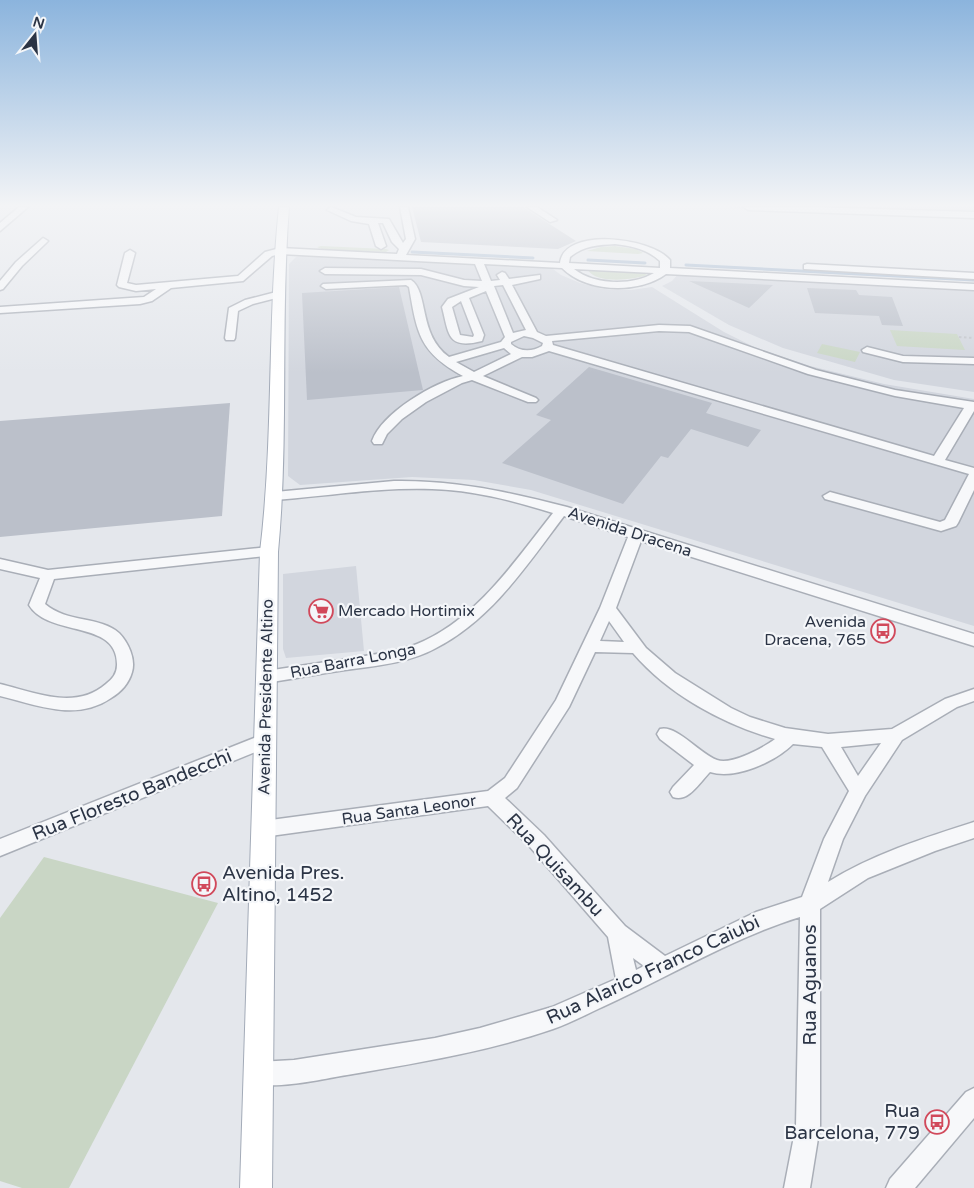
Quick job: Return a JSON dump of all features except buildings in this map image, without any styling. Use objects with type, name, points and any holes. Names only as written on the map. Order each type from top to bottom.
[{"type":"main road","name":"Avenida Presidente Altino","points":[[256,1188],[269,552],[275,496],[280,294],[283,262]]},
{"type":"street","points":[[0,287],[21,262]]},
{"type":"street","points":[[128,262],[122,284],[136,288],[240,279],[260,262]]},
{"type":"street","points":[[479,262],[508,341],[508,348],[521,353],[537,353],[546,343],[659,328],[690,329],[812,372],[896,393],[972,406],[938,461]]},
{"type":"street","points":[[495,262],[532,334],[546,343],[974,472]]},
{"type":"street","points":[[565,262],[569,271],[583,278],[617,284],[644,282],[659,276],[668,264]]},
{"type":"street","points":[[614,262],[668,264],[974,287]]},
{"type":"street","points":[[660,262],[668,264]]},
{"type":"street","points":[[794,267],[974,276]]},
{"type":"street","points":[[325,271],[421,272],[464,283],[488,285],[537,277]]},
{"type":"street","points":[[326,286],[408,282],[414,286],[425,336],[430,345],[448,362],[472,377],[532,400]]},
{"type":"street","points":[[464,297],[488,285]]},
{"type":"street","points":[[0,310],[148,300],[167,286]]},
{"type":"street","points":[[230,338],[233,310],[249,302],[280,294]]},
{"type":"street","points":[[448,362],[508,341],[517,334],[532,334]]},
{"type":"street","points":[[867,350],[903,359],[974,361]]},
{"type":"street","points":[[378,441],[385,426],[418,402],[454,381],[472,377],[521,353]]},
{"type":"street","points":[[830,496],[941,527],[951,523],[974,476]]},
{"type":"street","name":"Avenida Dracena","points":[[275,496],[397,486],[434,486],[496,493],[562,510],[636,535],[974,640]]},
{"type":"street","name":"Rua Barra Longa","points":[[266,677],[375,660],[406,654],[429,646],[463,624],[494,595],[562,510]]},
{"type":"street","name":"Rua Santa Leonor","points":[[264,829],[492,798],[511,783],[562,703],[608,608],[636,535]]},
{"type":"street","points":[[0,564],[48,575],[269,552]]},
{"type":"street","points":[[0,690],[36,700],[59,704],[78,704],[97,698],[123,676],[126,666],[119,641],[110,634],[59,620],[43,613],[37,605],[48,575]]},
{"type":"street","points":[[608,608],[638,648],[653,664],[721,711],[758,728],[806,739],[859,739],[896,735]]},
{"type":"street","points":[[590,646],[638,648]]},
{"type":"street","name":"Rua Aguanos","points":[[797,1188],[808,1126],[810,904],[834,839],[858,791],[896,735],[951,703],[974,695]]},
{"type":"street","points":[[666,734],[707,763],[720,768],[730,768],[767,754],[781,746],[789,736]]},
{"type":"street","points":[[827,740],[858,791]]},
{"type":"street","name":"Rua Floresto Bandecchi","points":[[0,848],[264,741]]},
{"type":"street","points":[[679,792],[707,763]]},
{"type":"street","name":"Rua Quisambu","points":[[492,798],[537,841],[618,933],[662,968]]},
{"type":"street","name":"Rua Alarico Franco Caiubi","points":[[258,1074],[294,1072],[434,1049],[480,1039],[554,1018],[628,985],[764,919],[810,904],[861,872],[931,844],[974,830]]},
{"type":"street","name":"Rua Quisambu","points":[[618,933],[628,985]]},
{"type":"street","points":[[899,1188],[974,1100]]},
{"type":"path","points":[[959,337],[974,338]]},
{"type":"shaded area","points":[[291,262],[479,262],[549,266],[561,275],[580,283],[603,289],[631,290],[652,287],[724,332],[754,347],[810,366],[884,384],[974,399],[974,626],[531,490],[474,480],[412,477],[300,485],[288,476],[289,264]]},
{"type":"shaded area","points":[[679,273],[974,289],[974,392],[894,380],[783,348],[729,325],[662,286],[672,281]]},
{"type":"shaded area","name":"Mercado Hortimix","points":[[356,566],[364,651],[286,658],[283,649],[283,574]]},
{"type":"green space","points":[[588,270],[643,273],[647,275],[615,280],[599,277]]},
{"type":"green space","points":[[890,330],[957,334],[965,350],[897,346]]},
{"type":"green space","points":[[822,344],[860,352],[855,362],[817,353]]},
{"type":"green space","points":[[44,857],[218,903],[69,1188],[22,1188],[0,1181],[0,918]]},
{"type":"waterway","points":[[634,262],[645,263]]},
{"type":"waterway","points":[[686,265],[974,280]]},
{"type":"place","name":"Mercado Hortimix","points":[[321,611]]},
{"type":"place","name":"Avenida Dracena, 765","points":[[883,631]]},
{"type":"place","name":"Avenida Pres. Altino, 1452","points":[[204,884]]},
{"type":"place","name":"Rua Barcelona, 779","points":[[937,1122]]}]
